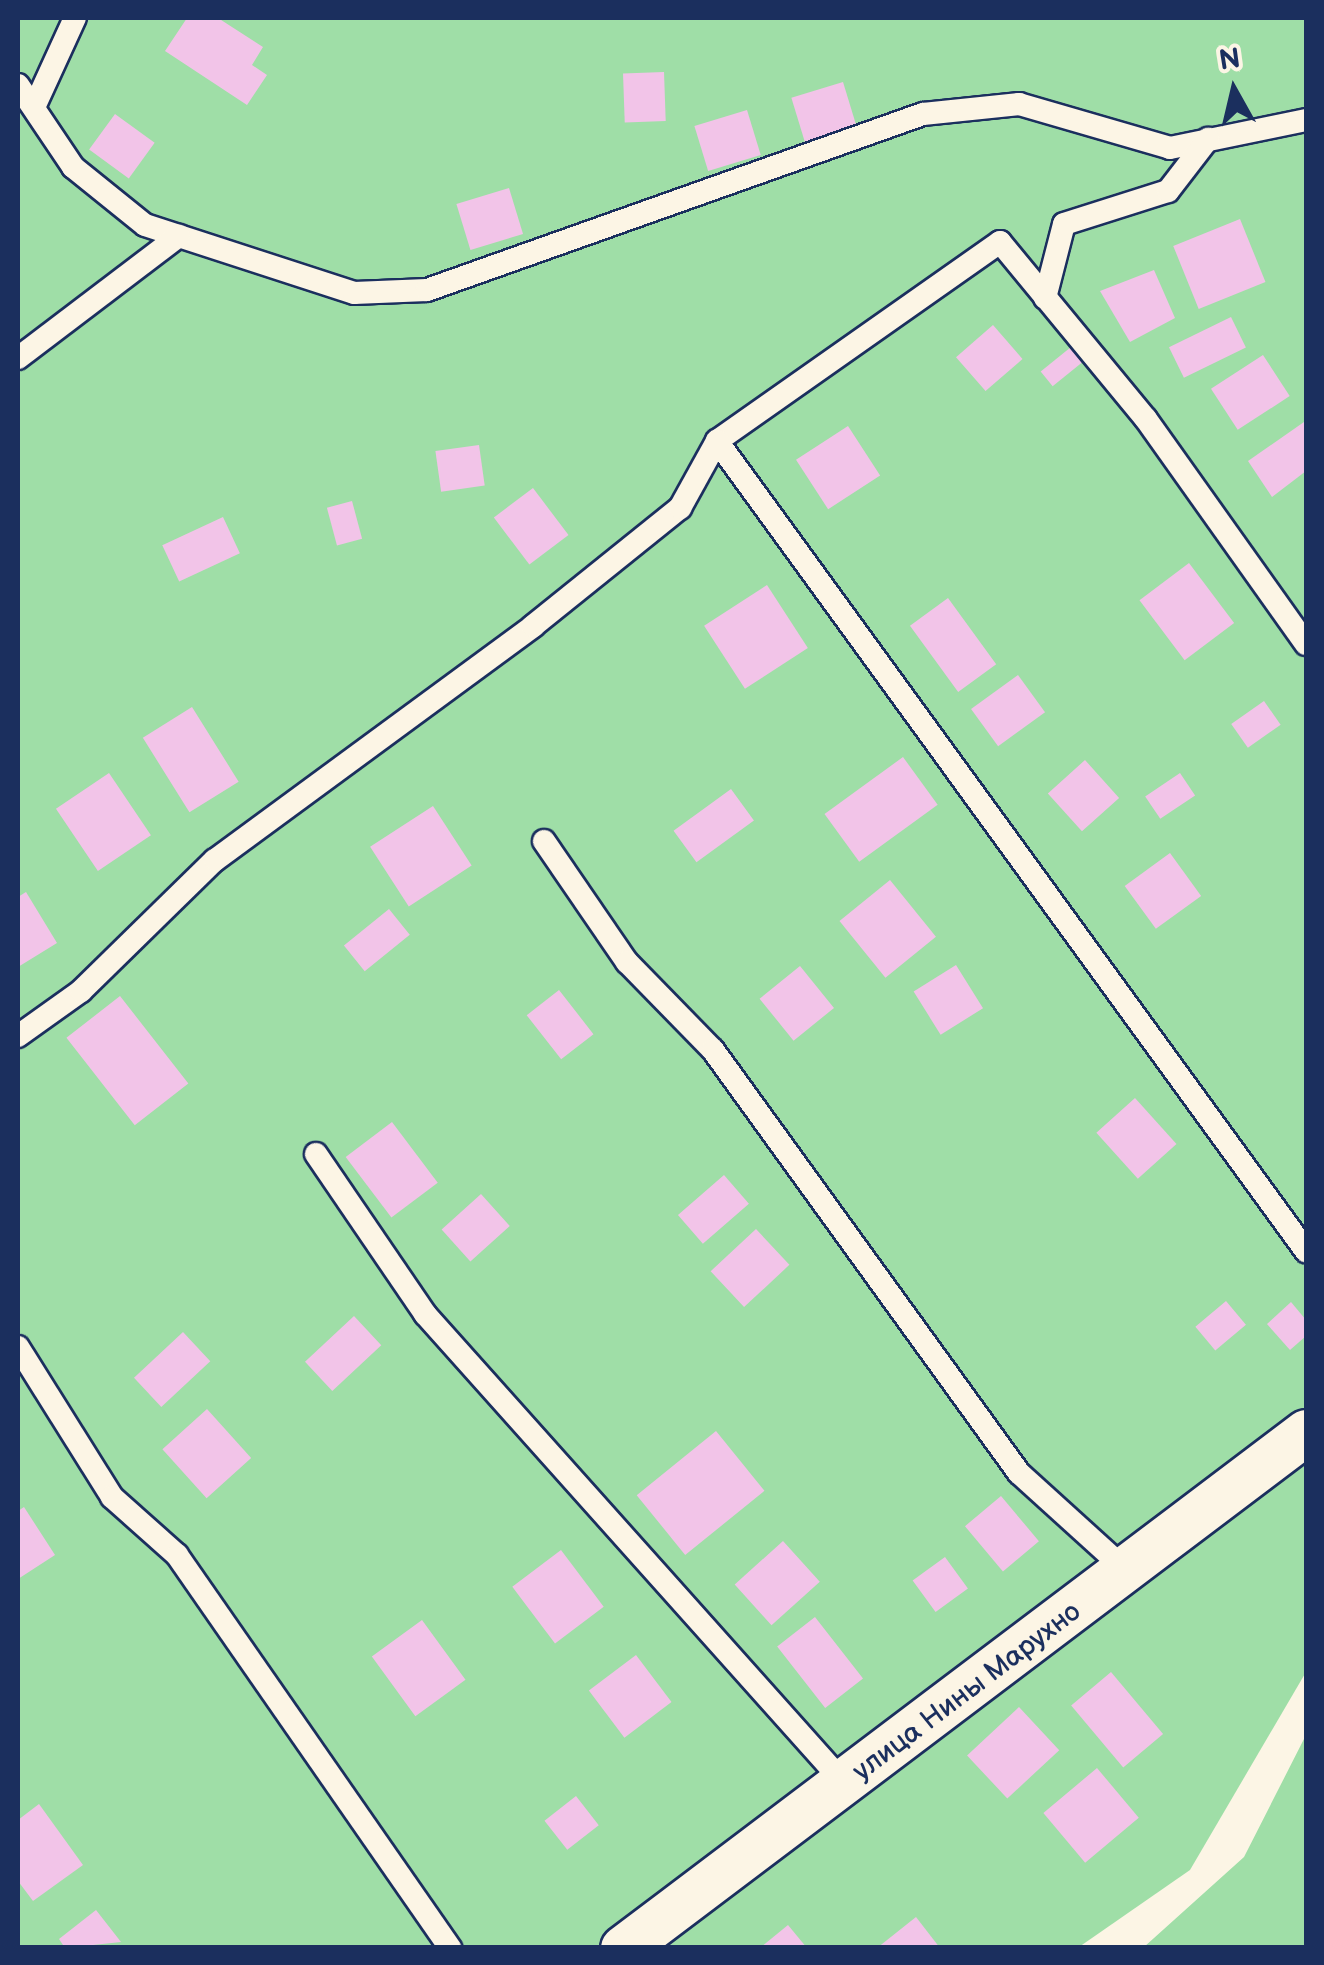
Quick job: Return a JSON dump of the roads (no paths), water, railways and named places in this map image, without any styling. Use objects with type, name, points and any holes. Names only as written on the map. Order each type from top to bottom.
[{"type":"street","name":"улица Нины Марухно","points":[[624,1948],[846,1784],[1306,1432]]},
{"type":"lane","points":[[36,103],[75,18]]},
{"type":"lane","points":[[18,85],[36,103],[73,167],[145,225],[354,292],[427,290],[924,114],[1019,104],[1170,148],[1306,120]]},
{"type":"lane","points":[[1046,298],[1064,224],[1168,191],[1208,140]]},
{"type":"lane","points":[[18,358],[179,236]]},
{"type":"lane","points":[[18,1036],[81,990],[216,860],[534,626],[680,508],[717,440],[1000,242],[1146,419],[1306,644]]},
{"type":"lane","points":[[717,440],[1306,1251]]},
{"type":"lane","points":[[544,841],[627,962],[713,1050],[1019,1473],[1126,1570]]},
{"type":"lane","points":[[316,1154],[425,1314],[846,1784]]},
{"type":"lane","points":[[18,1347],[112,1497],[176,1554],[450,1948]]}]
